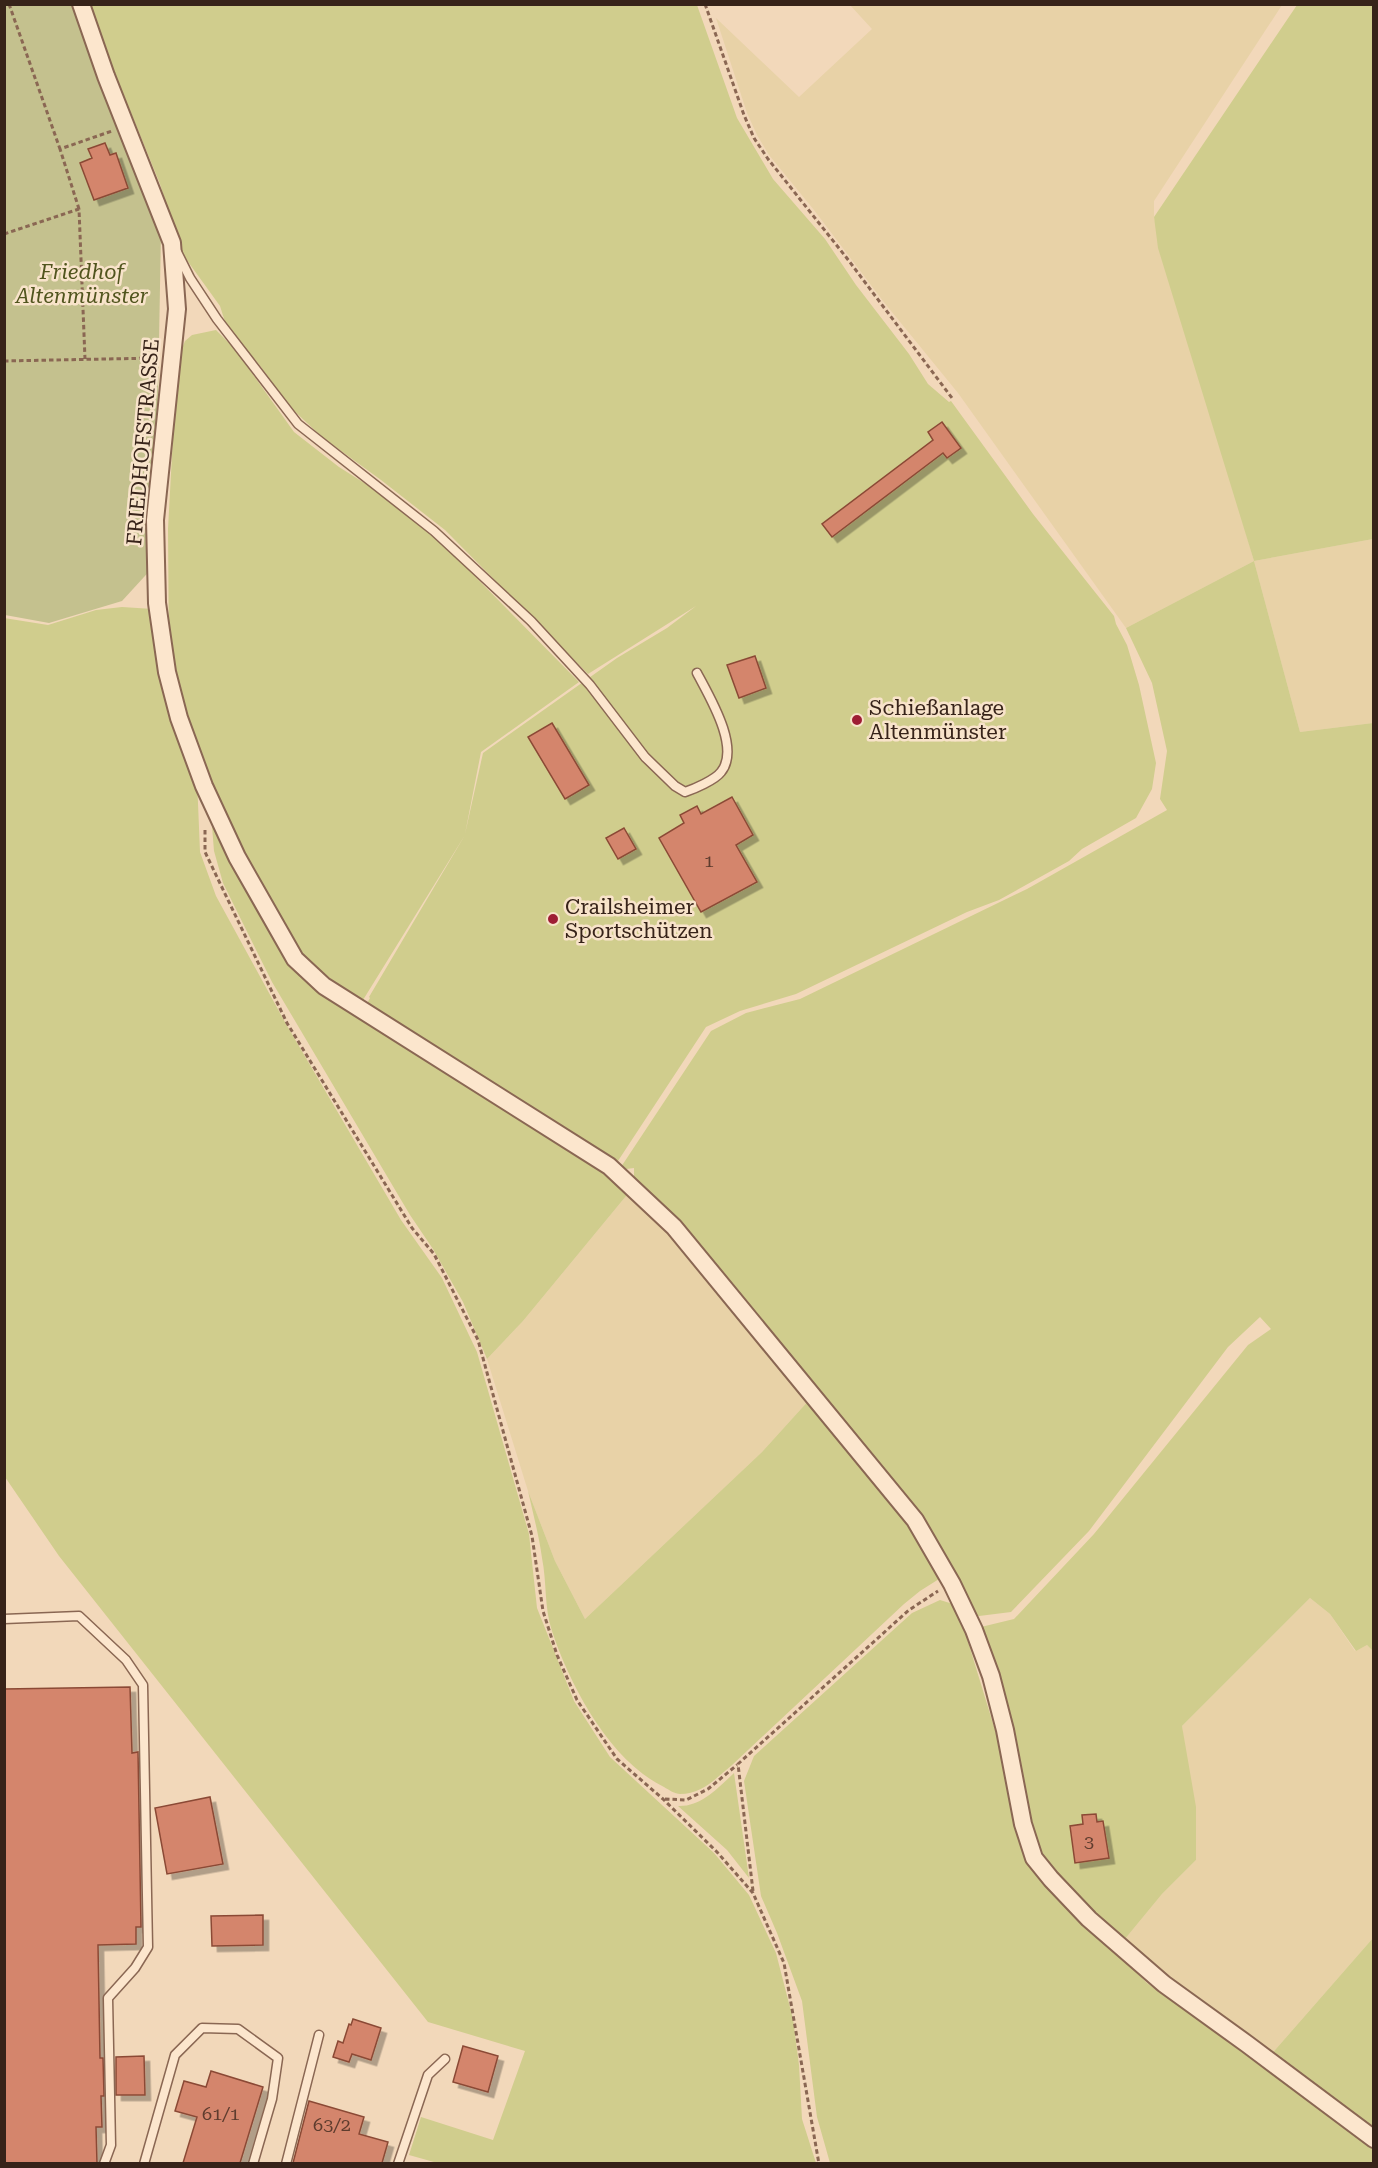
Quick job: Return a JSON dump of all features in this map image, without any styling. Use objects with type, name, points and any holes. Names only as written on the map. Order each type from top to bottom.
[{"type":"street","name":"FRIEDHOFSTRASSE","points":[[81,4],[172,243],[177,309],[155,520],[157,603],[167,672],[179,718],[204,786],[237,857],[295,959],[324,986],[609,1166],[674,1227],[915,1520],[952,1584],[974,1630],[991,1676],[1005,1730],[1023,1824],[1034,1858],[1089,1918],[1164,1984],[1374,2139]]},
{"type":"lane","points":[[172,243],[190,278],[217,319],[298,424],[434,531],[531,621],[590,686],[645,757],[675,786],[685,792],[695,789],[721,772],[728,756],[722,721],[697,673]]},
{"type":"lane","points":[[4,1619],[79,1616],[126,1660],[143,1685],[148,1947],[135,1968],[108,1998],[111,2145],[104,2163]]},
{"type":"lane","points":[[144,2163],[175,2055],[202,2028],[218,2027],[238,2029],[278,2058],[272,2098],[253,2163]]},
{"type":"lane","points":[[286,2163],[319,2035]]},
{"type":"lane","points":[[398,2163],[428,2075],[445,2059]]},
{"type":"path","points":[[9,4],[79,209],[85,359]]},
{"type":"path","points":[[705,4],[754,138],[952,398]]},
{"type":"path","points":[[60,149],[126,126]]},
{"type":"path","points":[[4,234],[79,209]]},
{"type":"path","points":[[4,361],[172,358]]},
{"type":"path","points":[[205,819],[205,852],[287,1023],[412,1228],[434,1254],[478,1340],[532,1536],[543,1611],[557,1655],[578,1700],[617,1759],[663,1799],[717,1852],[753,1893]]},
{"type":"path","points":[[663,1799],[686,1800],[708,1789],[909,1610],[952,1584]]},
{"type":"path","points":[[738,1764],[753,1893],[784,1963],[819,2163]]},
{"type":"shaded area","points":[[87,5],[697,5],[737,118],[773,179],[825,239],[856,285],[909,354],[928,384],[949,402],[951,401],[1033,514],[1114,616],[1127,645],[1139,685],[1156,763],[1152,789],[1136,818],[1082,849],[1069,861],[999,900],[967,912],[796,994],[740,1011],[706,1027],[614,1167],[366,1005],[465,835],[363,1000],[335,982],[302,956],[271,911],[210,784],[169,659],[168,529],[174,418],[181,351],[185,341],[192,335],[216,330],[234,348],[294,432],[339,467],[388,498],[442,543],[579,682],[481,752],[465,834],[483,753],[617,658],[667,628],[696,606],[588,674],[445,530],[322,437],[290,407],[226,325],[220,306],[181,252],[160,184]]},
{"type":"shaded area","points":[[850,5],[1282,5],[1154,201],[1154,218],[1254,561],[1126,628],[958,393],[769,155],[747,113],[716,18],[799,97],[872,29]]},
{"type":"shaded area","points":[[1297,5],[1373,5],[1373,539],[1254,561],[1158,248],[1154,217]]},
{"type":"shaded area","points":[[1373,539],[1373,723],[1300,732],[1254,561]]},
{"type":"shaded area","points":[[1254,561],[1300,732],[1373,723],[1373,1651],[1367,1645],[1356,1651],[1330,1614],[1310,1598],[1182,1726],[1196,1807],[1196,1860],[1162,1894],[1120,1945],[1055,1878],[1031,1840],[981,1627],[1014,1619],[1094,1534],[1248,1345],[1271,1329],[1260,1317],[1228,1347],[1089,1531],[1011,1612],[971,1617],[954,1582],[634,1181],[634,1168],[619,1170],[711,1031],[746,1013],[800,999],[1027,889],[1167,810],[1160,799],[1167,751],[1152,683],[1126,628]]},
{"type":"shaded area","points":[[122,607],[153,609],[197,779],[200,852],[216,896],[286,1024],[401,1220],[442,1278],[477,1352],[529,1534],[537,1608],[574,1701],[610,1757],[714,1853],[749,1895],[776,1953],[793,2019],[799,2065],[802,2119],[816,2163],[441,2164],[409,2155],[421,2117],[493,2140],[525,2051],[428,2022],[59,1556],[5,1477],[4,618],[48,625],[96,610]]},
{"type":"shaded area","points":[[211,814],[225,850],[264,923],[297,968],[631,1190],[523,1321],[487,1359],[463,1302],[433,1249],[410,1215],[272,982],[223,883],[214,851]]},
{"type":"shaded area","points":[[631,1190],[673,1229],[810,1399],[762,1452],[585,1619],[555,1561],[528,1491],[487,1359],[523,1321]]},
{"type":"shaded area","points":[[810,1399],[906,1515],[937,1563],[939,1579],[904,1604],[714,1781],[702,1789],[688,1793],[680,1794],[670,1791],[644,1775],[610,1741],[594,1720],[570,1675],[549,1622],[544,1567],[528,1491],[555,1561],[585,1619],[762,1452]]},
{"type":"shaded area","points":[[1310,1598],[1330,1614],[1355,1651],[1367,1645],[1373,1651],[1373,1938],[1269,2057],[1120,1945],[1162,1894],[1196,1860],[1182,1726]]},
{"type":"shaded area","points":[[940,1600],[953,1604],[962,1622],[1009,1776],[1020,1843],[1026,1857],[1095,1932],[1147,1983],[1373,2148],[1373,2163],[830,2163],[817,2117],[802,2001],[761,1896],[744,1781],[754,1756],[912,1613]]},
{"type":"shaded area","points":[[734,1773],[749,1878],[727,1850],[678,1806],[702,1800]]},
{"type":"shaded area","points":[[1373,1938],[1373,2136],[1269,2057]]},
{"type":"green space","name":"Friedhof Altenmünster","points":[[4,5],[75,5],[161,231],[155,565],[122,601],[49,623],[5,615]]},
{"type":"building","points":[[105,143],[110,155],[116,153],[128,188],[94,200],[80,163],[92,158],[88,149]]},
{"type":"building","points":[[942,422],[961,448],[947,458],[943,453],[832,537],[822,524],[933,440],[928,432]]},
{"type":"building","points":[[755,656],[766,688],[739,698],[727,665]]},
{"type":"building","points":[[552,723],[589,785],[565,799],[528,737]]},
{"type":"building","name":"Crailsheimer Sportschützen","points":[[732,797],[753,835],[736,845],[757,882],[701,912],[659,838],[684,823],[680,815],[697,806],[701,814]]},
{"type":"building","points":[[624,828],[636,849],[618,859],[606,838]]},
{"type":"building","points":[[130,1687],[132,1753],[138,1752],[141,1927],[136,1927],[136,1944],[98,1945],[100,2058],[103,2058],[104,2096],[101,2096],[102,2127],[96,2127],[97,2163],[4,2163],[4,1689]]},
{"type":"building","points":[[210,1797],[223,1864],[167,1874],[155,1808]]},
{"type":"building","points":[[1096,1814],[1097,1822],[1103,1821],[1109,1858],[1075,1863],[1070,1826],[1083,1824],[1082,1815]]},
{"type":"building","points":[[263,1915],[263,1945],[212,1946],[211,1916]]},
{"type":"building","points":[[353,2019],[381,2028],[371,2060],[352,2054],[349,2062],[333,2057],[338,2041],[343,2043]]},
{"type":"building","points":[[463,2046],[498,2056],[488,2092],[453,2082]]},
{"type":"building","points":[[144,2056],[145,2095],[116,2095],[116,2057]]},
{"type":"building","points":[[211,2071],[263,2087],[240,2163],[183,2163],[197,2117],[175,2111],[184,2081],[206,2087]]},
{"type":"building","points":[[309,2101],[364,2117],[359,2134],[388,2142],[382,2163],[293,2163]]},
{"type":"place","name":"Schießanlage Altenmünster","points":[[857,720]]},
{"type":"place","name":"Crailsheimer Sportschützen","points":[[553,919]]}]
